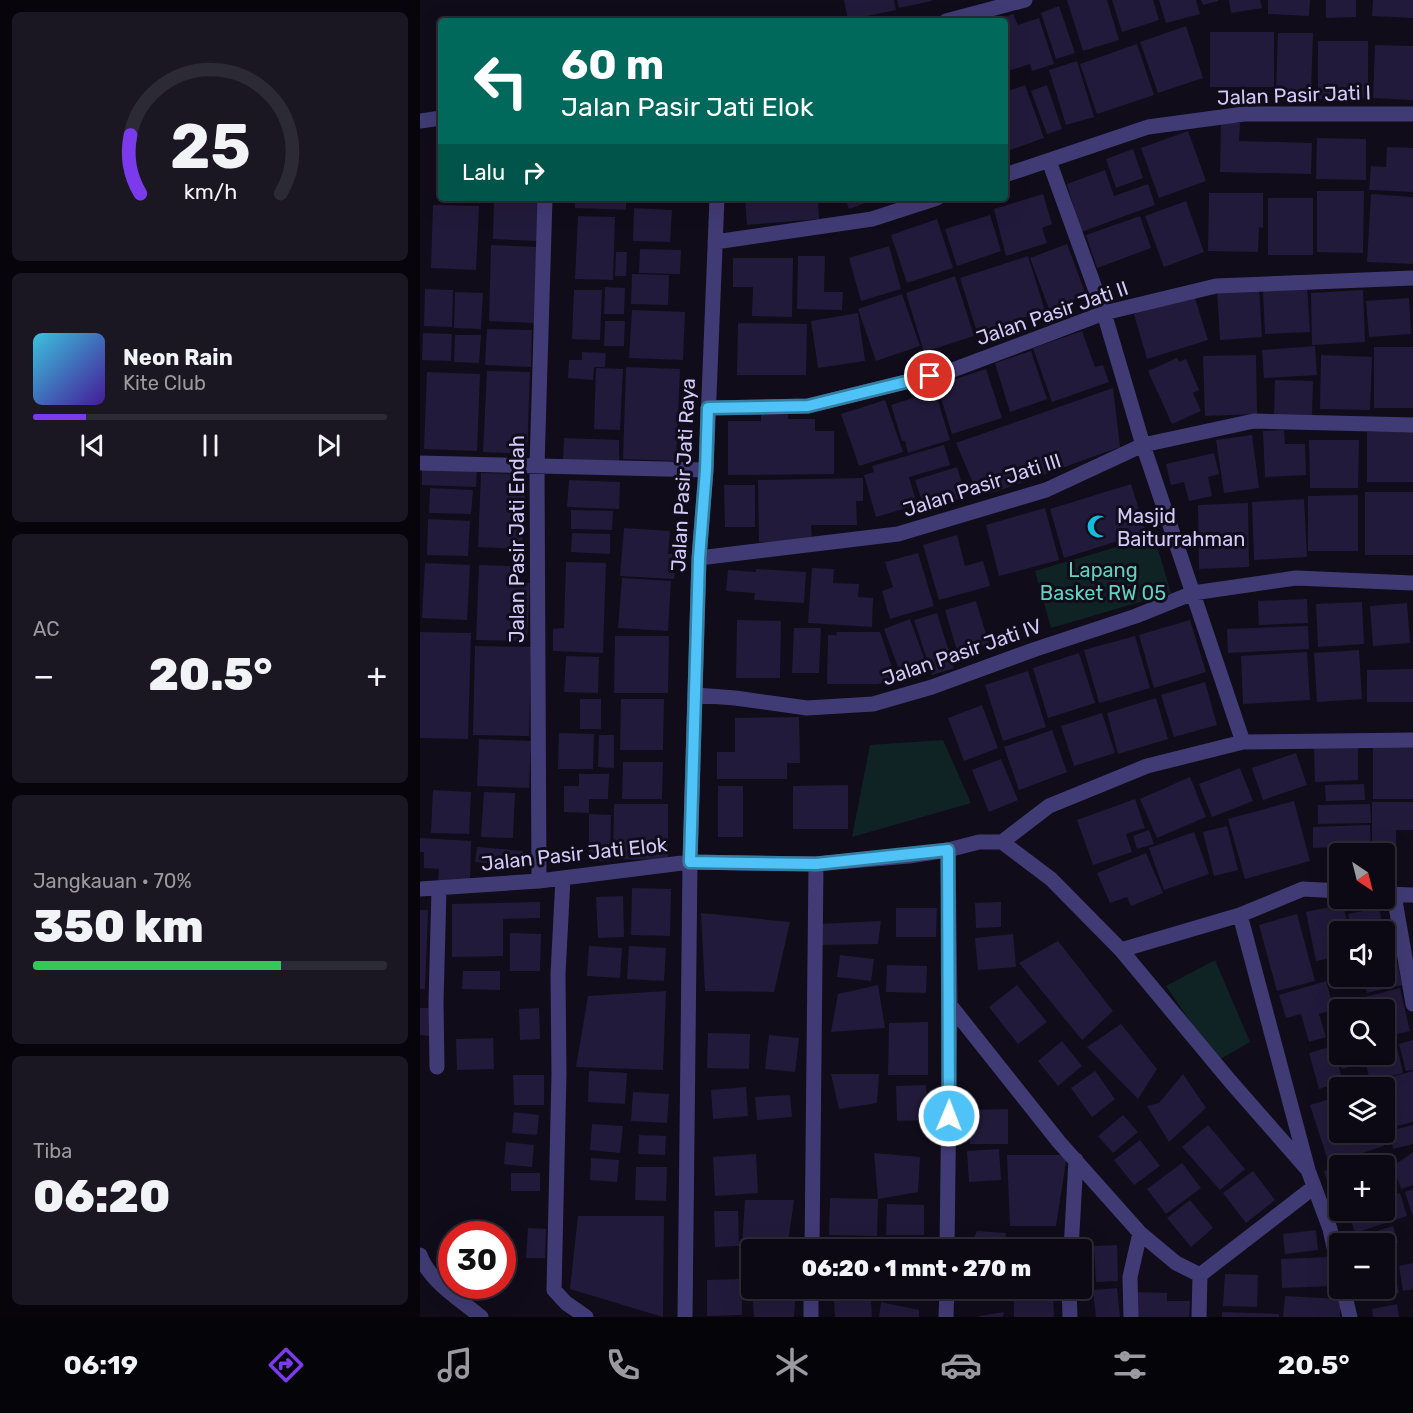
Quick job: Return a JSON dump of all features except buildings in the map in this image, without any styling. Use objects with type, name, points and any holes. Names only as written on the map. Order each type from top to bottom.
[{"type":"street","points":[[957,18],[1025,0]]},
{"type":"street","name":"Jalan Pasir Jati I","points":[[1008,175],[1148,127],[1233,116],[1413,114]]},
{"type":"street","points":[[420,121],[438,118]]},
{"type":"street","points":[[1049,161],[1104,313],[1143,445],[1243,742]]},
{"type":"street","name":"Jalan Pasir Jati Endah","points":[[538,881],[537,466],[545,201]]},
{"type":"street","name":"Jalan Pasir Jati Raya","points":[[685,1317],[690,862],[699,558],[706,470],[717,201]]},
{"type":"street","points":[[715,242],[872,219],[928,201]]},
{"type":"street","name":"Jalan Pasir Jati II","points":[[708,408],[808,406],[950,371],[1104,313],[1216,286],[1413,278]]},
{"type":"street","name":"Jalan Pasir Jati III","points":[[699,558],[898,534],[1046,490],[1143,445],[1254,421],[1413,425]]},
{"type":"street","points":[[420,463],[706,470]]},
{"type":"street","name":"Jalan Pasir Jati IV","points":[[696,695],[807,708],[873,704],[932,687],[1136,616],[1193,593],[1296,578],[1413,583]]},
{"type":"street","points":[[1308,1170],[1121,950],[1051,879],[1002,842],[1048,806],[1147,766],[1243,742],[1413,740]]},
{"type":"street","name":"Jalan Pasir Jati Elok","points":[[420,889],[538,881],[690,862],[816,864],[948,850],[979,842],[1002,842]]},
{"type":"street","points":[[947,1239],[950,1005],[948,850]]},
{"type":"street","points":[[812,1239],[816,864]]},
{"type":"street","points":[[563,878],[558,974],[559,1074],[554,1290],[566,1303],[586,1317]]},
{"type":"street","points":[[437,1067],[439,889]]},
{"type":"street","points":[[1121,950],[1240,915],[1303,889],[1329,890]]},
{"type":"street","points":[[1395,894],[1413,895]]},
{"type":"street","points":[[1392,909],[1413,1004]]},
{"type":"street","points":[[1240,915],[1308,1170],[1331,1233]]},
{"type":"street","points":[[950,1005],[1076,1160],[1140,1233],[1176,1263],[1200,1275]]},
{"type":"street","points":[[1072,1239],[1076,1160]]},
{"type":"street","points":[[1198,1317],[1200,1275],[1314,1187]]},
{"type":"street","points":[[1131,1317],[1130,1277],[1140,1233]]},
{"type":"street","points":[[420,1255],[429,1270],[481,1317]]},
{"type":"street","points":[[811,1299],[811,1317]]},
{"type":"street","points":[[946,1317],[947,1299]]},
{"type":"street","points":[[1070,1299],[1070,1317]]},
{"type":"street","points":[[1346,1299],[1350,1317]]},
{"type":"green space","name":"Lapang Basket RW 05","points":[[1154,536],[1171,593],[1051,628],[1035,571]]},
{"type":"green space","points":[[943,740],[971,803],[852,837],[870,745]]},
{"type":"green space","points":[[1215,960],[1250,1042],[1217,1061],[1166,986]]},
{"type":"place","name":"Masjid Baiturrahman","points":[[1099,527]]},
{"type":"route","points":[[930,376],[808,406],[708,408],[699,558],[690,862],[816,864],[909,856],[948,850],[949,1116]]}]
